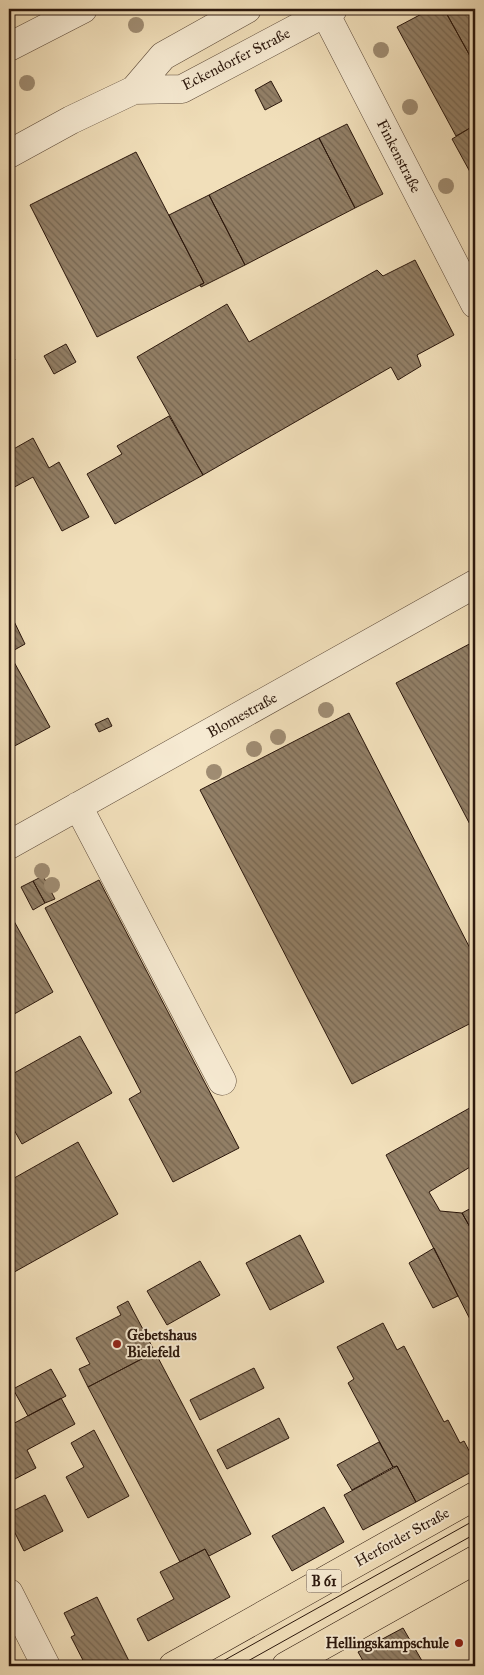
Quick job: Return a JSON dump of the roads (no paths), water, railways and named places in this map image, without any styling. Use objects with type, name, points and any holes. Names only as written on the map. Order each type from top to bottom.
[{"type":"main road","name":"Herforder Straße","points":[[173,1666],[475,1496]]},
{"type":"main road","points":[[294,1664],[475,1560]]},
{"type":"street","points":[[9,47],[83,9]]},
{"type":"street","name":"Eckendorfer Straße","points":[[9,154],[71,120],[134,90],[163,56],[247,9]]},
{"type":"street","name":"Eckendorfer Straße","points":[[134,90],[182,89],[327,10]]},
{"type":"street","name":"Finkenstraße","points":[[327,10],[475,304]]},
{"type":"street","name":"Blomestraße","points":[[9,845],[475,584]]},
{"type":"street","points":[[78,806],[222,1081]]},
{"type":"street","points":[[9,1594],[46,1666]]},
{"type":"tram line","points":[[214,1666],[475,1520]]},
{"type":"tram line","points":[[239,1666],[475,1534]]},
{"type":"place","name":"Gebetshaus Bielefeld","points":[[117,1344]]},
{"type":"place","name":"Hellingskampschule","points":[[459,1643]]}]
